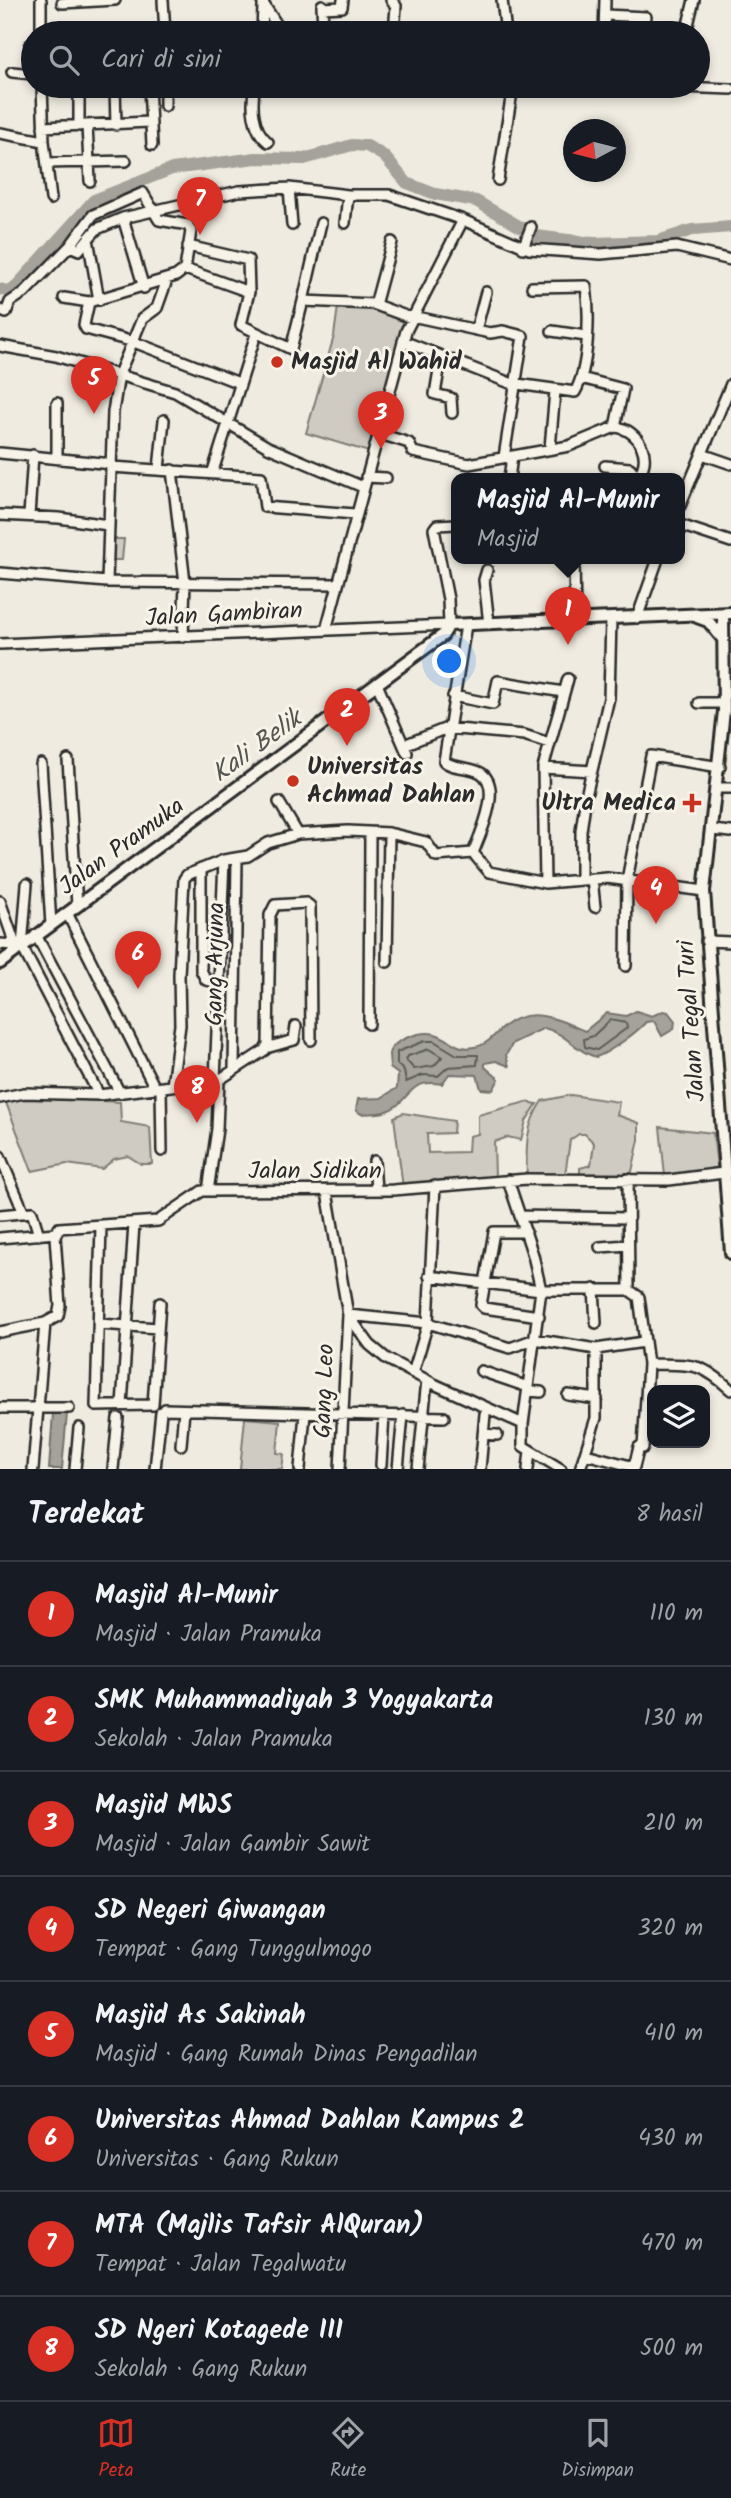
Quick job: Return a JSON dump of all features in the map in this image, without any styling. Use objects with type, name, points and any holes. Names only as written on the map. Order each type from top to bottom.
[{"type":"main road","points":[[449,625],[727,613]]},
{"type":"main road","name":"Jalan Tegal Turi","points":[[727,613],[723,639],[726,709],[724,764],[717,788],[704,891],[706,941],[728,1173],[731,1253]]},
{"type":"main road","points":[[690,615],[708,621],[723,639],[731,626]]},
{"type":"main road","name":"Jalan Pramuka","points":[[0,962],[18,944],[51,925],[443,635],[449,625]]},
{"type":"street","points":[[41,0],[41,21]]},
{"type":"street","points":[[62,3],[115,0]]},
{"type":"street","points":[[163,0],[164,21]]},
{"type":"street","points":[[323,21],[322,6],[342,7],[343,0]]},
{"type":"street","points":[[391,0],[396,6],[395,21]]},
{"type":"street","points":[[502,0],[505,21]]},
{"type":"street","points":[[605,0],[605,21]]},
{"type":"street","points":[[689,21],[694,0]]},
{"type":"street","points":[[262,2],[262,21]]},
{"type":"street","points":[[262,2],[274,21]]},
{"type":"street","points":[[605,15],[646,18]]},
{"type":"street","points":[[12,72],[21,73]]},
{"type":"street","points":[[710,88],[731,89]]},
{"type":"street","points":[[42,98],[51,199]]},
{"type":"street","points":[[80,98],[90,181]]},
{"type":"street","points":[[115,98],[116,125]]},
{"type":"street","points":[[149,98],[152,145]]},
{"type":"street","points":[[165,98],[165,106]]},
{"type":"street","points":[[253,98],[251,106],[268,142]]},
{"type":"street","points":[[498,180],[511,98]]},
{"type":"street","points":[[43,127],[149,122]]},
{"type":"street","points":[[0,133],[44,141]]},
{"type":"street","points":[[48,163],[126,161]]},
{"type":"street","points":[[289,188],[292,225]]},
{"type":"street","points":[[70,246],[79,250],[97,229],[123,218],[239,191],[289,188],[348,195],[390,195],[463,220],[523,247],[600,254],[677,247],[731,260]]},
{"type":"street","points":[[0,310],[6,313],[10,302],[21,295],[70,246],[93,215],[119,201],[143,193],[159,220],[188,225],[191,231],[185,269]]},
{"type":"street","points":[[345,223],[348,195]]},
{"type":"street","points":[[123,218],[144,288]]},
{"type":"street","points":[[326,630],[403,341],[412,317],[463,220]]},
{"type":"street","points":[[188,246],[248,261],[249,292],[240,323],[256,334],[290,349],[321,223]]},
{"type":"street","points":[[523,247],[531,228]]},
{"type":"street","points":[[88,239],[99,300]]},
{"type":"street","points":[[375,305],[393,242]]},
{"type":"street","points":[[64,298],[89,302],[99,300],[144,288],[185,269],[249,292]]},
{"type":"street","points":[[107,582],[113,412],[119,374],[142,319],[157,308],[167,279]]},
{"type":"street","points":[[403,341],[441,358],[515,384],[575,392],[581,378],[586,336],[585,285],[532,287]]},
{"type":"street","points":[[477,330],[486,292]]},
{"type":"street","points":[[303,301],[375,305],[412,317],[495,334],[503,331],[524,338],[515,384],[509,473]]},
{"type":"street","points":[[89,302],[84,326],[86,329],[134,342],[239,383]]},
{"type":"street","points":[[552,331],[586,336]]},
{"type":"street","points":[[213,471],[226,422],[256,334]]},
{"type":"street","points":[[0,346],[56,356],[175,392],[268,447],[364,482],[386,478]]},
{"type":"street","points":[[441,358],[435,394],[450,397],[452,413]]},
{"type":"street","points":[[581,378],[623,389],[615,427]]},
{"type":"street","points":[[685,487],[731,384]]},
{"type":"street","points":[[550,448],[555,391]]},
{"type":"street","points":[[57,403],[57,456]]},
{"type":"street","points":[[159,469],[164,420]]},
{"type":"street","points":[[377,433],[409,443],[413,452],[469,464],[569,446],[615,427],[627,429],[640,442],[643,463],[639,473]]},
{"type":"street","points":[[0,453],[57,456],[112,466],[213,471],[261,477],[265,507],[355,514]]},
{"type":"street","points":[[702,454],[731,464]]},
{"type":"street","points":[[29,516],[33,455]]},
{"type":"street","points":[[605,466],[630,468],[634,473]]},
{"type":"street","points":[[173,470],[185,583],[183,637]]},
{"type":"street","points":[[0,515],[108,526]]},
{"type":"street","points":[[449,625],[448,599],[434,529],[436,525],[451,524]]},
{"type":"street","points":[[685,527],[731,542]]},
{"type":"street","points":[[574,564],[575,620]]},
{"type":"street","points":[[637,618],[656,564]]},
{"type":"street","points":[[487,570],[484,580],[489,624]]},
{"type":"street","points":[[0,573],[107,582],[337,584]]},
{"type":"street","points":[[581,880],[581,831],[609,698],[611,619]]},
{"type":"street","name":"Jalan Gambiran","points":[[0,644],[449,625]]},
{"type":"street","points":[[466,625],[447,728],[444,762],[481,773],[488,788],[487,818],[473,853]]},
{"type":"street","points":[[545,883],[543,768],[568,679]]},
{"type":"street","points":[[453,696],[494,704],[498,681],[563,692]]},
{"type":"street","points":[[377,684],[406,749],[447,728],[524,735],[549,743]]},
{"type":"street","points":[[699,703],[726,709]]},
{"type":"street","points":[[626,966],[627,880],[651,756],[724,764]]},
{"type":"street","points":[[68,760],[72,909],[158,1088],[162,1151]]},
{"type":"street","points":[[41,764],[51,925]]},
{"type":"street","points":[[543,768],[593,771]]},
{"type":"street","points":[[717,788],[731,789]]},
{"type":"street","points":[[279,802],[298,834]]},
{"type":"street","points":[[712,830],[731,832]]},
{"type":"street","points":[[369,1024],[370,833]]},
{"type":"street","points":[[172,1086],[180,1025],[179,975],[184,879],[201,869],[224,860],[237,859],[268,843],[298,834],[389,833],[426,842],[436,856],[473,853]]},
{"type":"street","points":[[387,962],[389,833]]},
{"type":"street","points":[[473,853],[489,872],[545,883],[592,879],[627,880],[704,891]]},
{"type":"street","name":"Gang Arjuna","points":[[234,1070],[237,859]]},
{"type":"street","points":[[208,1191],[217,1129],[224,860]]},
{"type":"street","points":[[201,869],[201,970],[206,980],[221,983]]},
{"type":"street","points":[[592,879],[595,907]]},
{"type":"street","points":[[18,944],[27,884]]},
{"type":"street","points":[[0,901],[18,944],[99,1095]]},
{"type":"street","points":[[266,1048],[270,915],[275,905],[306,903],[310,906],[311,1040]]},
{"type":"street","points":[[36,935],[120,1093]]},
{"type":"street","points":[[706,941],[731,942]]},
{"type":"street","points":[[0,944],[18,944]]},
{"type":"street","points":[[0,1098],[24,1093],[99,1095],[217,1080],[266,1048],[295,1040],[296,1026]]},
{"type":"street","points":[[0,1156],[24,1213]]},
{"type":"street","points":[[374,1161],[376,1191]]},
{"type":"street","name":"Jalan Sidikan","points":[[0,1238],[55,1233],[61,1227],[158,1221],[176,1210],[195,1192],[376,1191],[508,1180],[669,1180],[728,1173]]},
{"type":"street","points":[[628,1179],[629,1290]]},
{"type":"street","points":[[508,1180],[526,1232],[541,1290],[522,1444],[561,1469]]},
{"type":"street","points":[[413,1373],[428,1323],[435,1186]]},
{"type":"street","points":[[327,1192],[348,1315],[378,1352],[426,1380],[523,1424]]},
{"type":"street","points":[[0,1215],[35,1214],[39,1235]]},
{"type":"street","points":[[520,1216],[628,1218]]},
{"type":"street","points":[[122,1405],[134,1224]]},
{"type":"street","points":[[102,1225],[96,1406],[153,1405],[160,1303]]},
{"type":"street","points":[[526,1232],[494,1232],[484,1280],[483,1308],[539,1316]]},
{"type":"street","points":[[0,1332],[45,1323],[58,1316],[60,1306],[55,1233]]},
{"type":"street","points":[[600,1247],[628,1245]]},
{"type":"street","points":[[429,1276],[484,1280],[541,1290],[629,1290],[639,1297],[648,1364],[645,1448],[639,1447],[633,1467],[586,1454]]},
{"type":"street","points":[[594,1289],[596,1323]]},
{"type":"street","points":[[348,1315],[428,1323],[510,1348],[536,1339],[596,1349],[644,1342]]},
{"type":"street","name":"Gang Leo","points":[[340,1469],[345,1415],[341,1399],[348,1315]]},
{"type":"street","points":[[33,1469],[45,1323]]},
{"type":"street","points":[[99,1324],[158,1328]]},
{"type":"street","points":[[580,1469],[593,1434],[597,1399],[596,1349]]},
{"type":"street","points":[[648,1364],[701,1367],[714,1373],[731,1390]]},
{"type":"street","points":[[481,1371],[541,1392]]},
{"type":"street","points":[[418,1469],[426,1380]]},
{"type":"street","points":[[568,1395],[597,1399]]},
{"type":"street","points":[[0,1408],[69,1408]]},
{"type":"street","points":[[181,1445],[184,1410]]},
{"type":"street","points":[[155,1469],[163,1411],[444,1417]]},
{"type":"street","points":[[300,1469],[305,1413]]},
{"type":"street","points":[[480,1469],[485,1414]]},
{"type":"street","points":[[381,1465],[384,1415]]},
{"type":"street","points":[[398,1469],[403,1415]]},
{"type":"street","points":[[113,1469],[118,1418]]},
{"type":"street","points":[[75,1469],[79,1428]]},
{"type":"street","points":[[483,1434],[498,1435]]},
{"type":"street","points":[[528,1469],[530,1451]]},
{"type":"shaded area","points":[[338,306],[373,306],[408,320],[369,452],[306,433],[334,336]]},
{"type":"shaded area","points":[[112,539],[124,539],[122,560],[111,560]]},
{"type":"shaded area","points":[[571,1095],[619,1102],[617,1115],[639,1123],[639,1140],[631,1176],[580,1176],[580,1168],[591,1165],[594,1143],[585,1134],[579,1134],[570,1140],[565,1175],[527,1177],[528,1138],[536,1110],[542,1101]]},
{"type":"shaded area","points":[[30,1097],[120,1102],[121,1122],[150,1127],[152,1164],[141,1164],[128,1156],[114,1159],[102,1169],[67,1164],[32,1171],[5,1100]]},
{"type":"shaded area","points":[[526,1102],[537,1104],[526,1121],[521,1140],[508,1137],[494,1142],[495,1176],[403,1188],[394,1117],[403,1113],[454,1121],[453,1133],[427,1134],[428,1153],[468,1152],[469,1136],[478,1134],[478,1115]]},
{"type":"shaded area","points":[[660,1127],[713,1133],[718,1175],[665,1176]]},
{"type":"shaded area","points":[[245,1418],[280,1421],[277,1453],[284,1454],[282,1469],[240,1469]]},
{"type":"water","points":[[636,1011],[652,1016],[663,1011],[668,1012],[675,1021],[674,1029],[662,1036],[654,1021],[646,1022],[622,1042],[596,1057],[552,1030],[544,1028],[513,1043],[506,1055],[509,1066],[496,1061],[485,1063],[485,1067],[499,1079],[493,1090],[481,1089],[477,1075],[449,1074],[442,1084],[422,1084],[393,1108],[384,1112],[361,1114],[356,1110],[358,1099],[381,1098],[397,1088],[398,1074],[390,1068],[389,1054],[395,1044],[408,1037],[422,1033],[435,1034],[468,1048],[485,1043],[521,1017],[532,1015],[553,1018],[585,1031],[607,1013],[626,1016]]},
{"type":"water","points":[[53,1413],[67,1414],[62,1469],[49,1469]]},
{"type":"waterway","points":[[0,289],[11,292],[94,200],[172,169],[256,158],[304,159],[352,145],[367,146],[384,156],[407,183],[435,194],[476,201],[536,236],[593,243],[658,241],[692,230],[731,227]]},
{"type":"waterway","name":"Kali Belik","points":[[421,645],[432,634]]},
{"type":"waterway","points":[[0,956],[10,948]]},
{"type":"place","name":"MTA (Majlis Tafsir AlQuran)","points":[[200,235]]},
{"type":"place","name":"Masjid Al Wahid","points":[[277,362]]},
{"type":"place","name":"Masjid As Sakinah","points":[[94,414]]},
{"type":"place","name":"Masjid MWS","points":[[381,449]]},
{"type":"place","name":"Masjid Al-Munir","points":[[568,645]]},
{"type":"place","name":"SMK Muhammadiyah 3 Yogyakarta","points":[[347,746]]},
{"type":"place","name":"Universitas Achmad Dahlan","points":[[293,781]]},
{"type":"place","name":"Ultra Medica","points":[[692,803]]},
{"type":"place","name":"SD Negeri Giwangan","points":[[656,924]]},
{"type":"place","name":"Universitas Ahmad Dahlan Kampus 2","points":[[138,989]]},
{"type":"place","name":"SD Ngeri Kotagede III","points":[[197,1123]]}]
